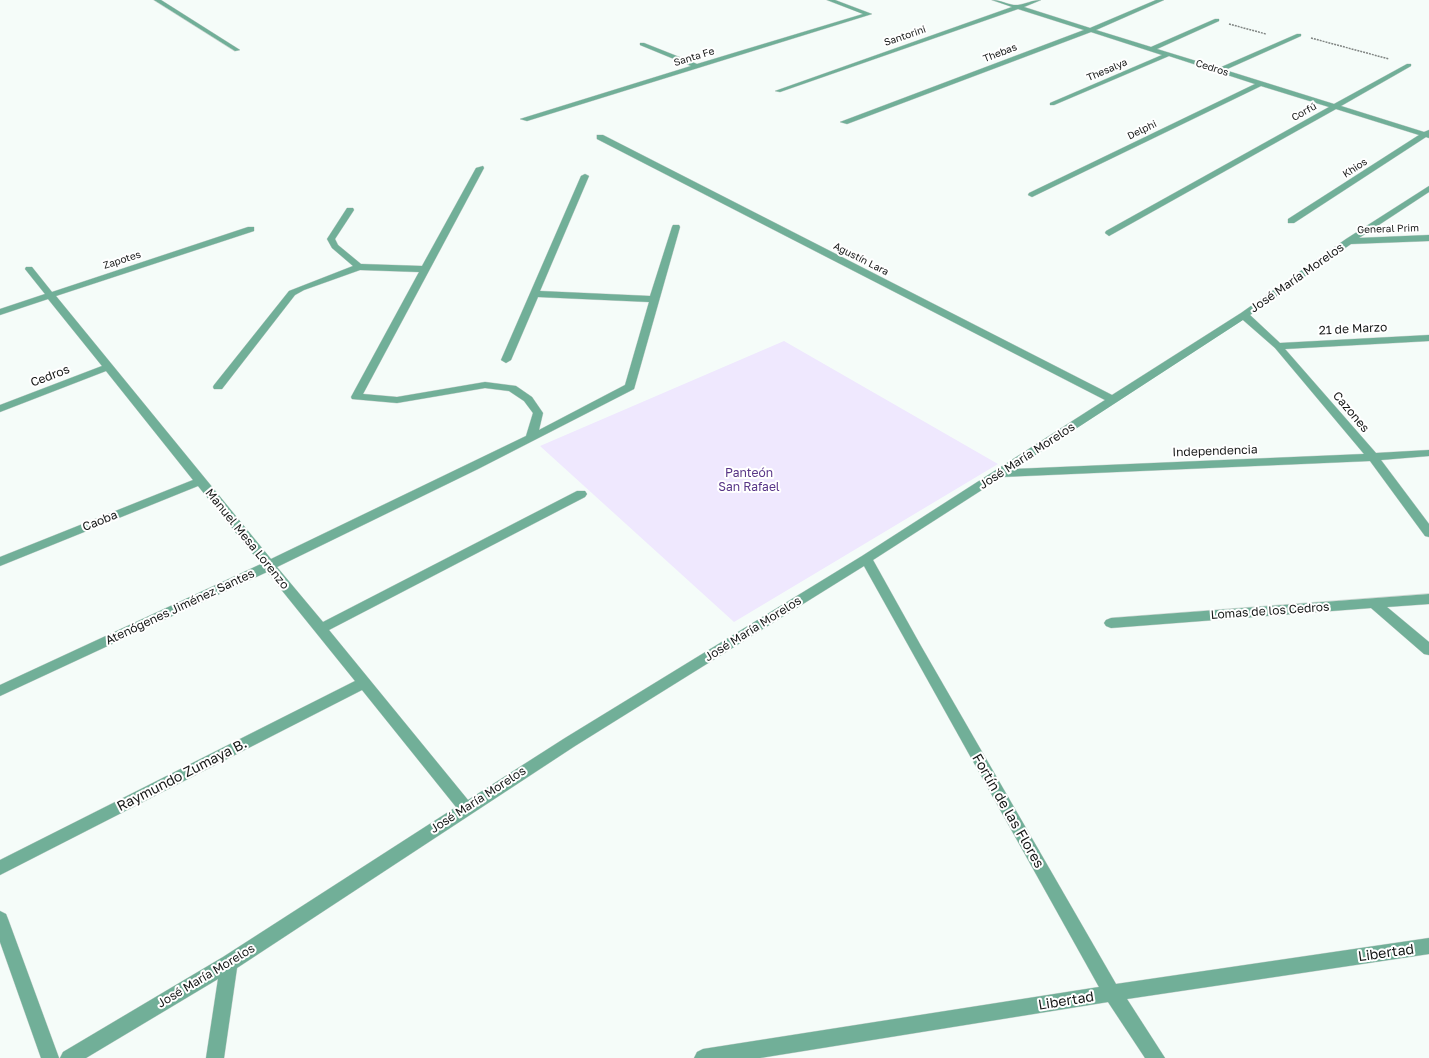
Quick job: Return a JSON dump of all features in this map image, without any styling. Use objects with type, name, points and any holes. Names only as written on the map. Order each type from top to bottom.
[{"type":"street","points":[[157,0],[237,50]]},
{"type":"street","name":"Santa Fe","points":[[524,119],[869,14],[830,0]]},
{"type":"street","name":"Cedros","points":[[995,0],[1428,134]]},
{"type":"street","name":"Santorini","points":[[778,91],[1038,0]]},
{"type":"street","name":"Thebas","points":[[844,122],[1090,30],[1161,0]]},
{"type":"street","points":[[1151,49],[1216,20]]},
{"type":"street","points":[[1220,70],[1299,35]]},
{"type":"street","points":[[642,44],[696,66]]},
{"type":"street","name":"Thesalya","points":[[1052,104],[1169,54]]},
{"type":"street","name":"Corfú","points":[[1109,234],[1409,65]]},
{"type":"street","name":"Delphi","points":[[1032,195],[1261,83]]},
{"type":"street","name":"Khios","points":[[1291,221],[1428,134]]},
{"type":"street","name":"Agustín Lara","points":[[600,137],[1113,400]]},
{"type":"street","points":[[480,168],[356,397],[397,400],[485,385],[512,388],[528,399],[538,413],[531,438]]},
{"type":"street","points":[[506,360],[585,176]]},
{"type":"street","name":"José María Morelos","points":[[69,1058],[229,963],[466,808],[866,559],[1001,473],[1244,315],[1349,241],[1429,188]]},
{"type":"street","points":[[350,210],[331,239],[335,246],[359,267]]},
{"type":"street","name":"Atenógenes Jiménez Santes","points":[[0,690],[269,566],[531,438],[630,387],[654,299],[676,227]]},
{"type":"street","name":"Zapotes","points":[[0,312],[251,229]]},
{"type":"street","name":"General Prim","points":[[1349,241],[1429,238]]},
{"type":"street","points":[[218,387],[292,293],[301,288],[359,267],[425,269]]},
{"type":"street","name":"Manuel Mesa Lorenzo","points":[[29,269],[466,808]]},
{"type":"street","points":[[534,294],[654,299]]},
{"type":"street","name":"Cazones","points":[[1244,315],[1278,346],[1373,457],[1429,533]]},
{"type":"street","name":"21 de Marzo","points":[[1278,346],[1429,338]]},
{"type":"street","name":"Cedros","points":[[0,409],[108,367]]},
{"type":"street","name":"Independencia","points":[[1001,473],[1373,457],[1429,453]]},
{"type":"street","name":"Caoba","points":[[0,562],[200,481]]},
{"type":"street","points":[[320,629],[581,494]]},
{"type":"street","name":"Fortín de las Flores","points":[[866,559],[916,650],[1112,993],[1156,1058]]},
{"type":"street","name":"Lomas de los Cedros","points":[[1112,623],[1429,599]]},
{"type":"street","points":[[1374,603],[1429,650]]},
{"type":"street","name":"Raymundo Zumaya B.","points":[[0,868],[364,683]]},
{"type":"street","points":[[0,919],[50,1058]]},
{"type":"street","name":"Libertad","points":[[703,1058],[1112,993],[1429,946]]},
{"type":"street","points":[[215,1058],[229,963]]},
{"type":"path","points":[[1216,20],[1288,40]]},
{"type":"path","points":[[1299,35],[1409,65]]},
{"type":"green space","name":"Panteón San Rafael","points":[[784,341],[998,464],[734,622],[540,446]]}]
